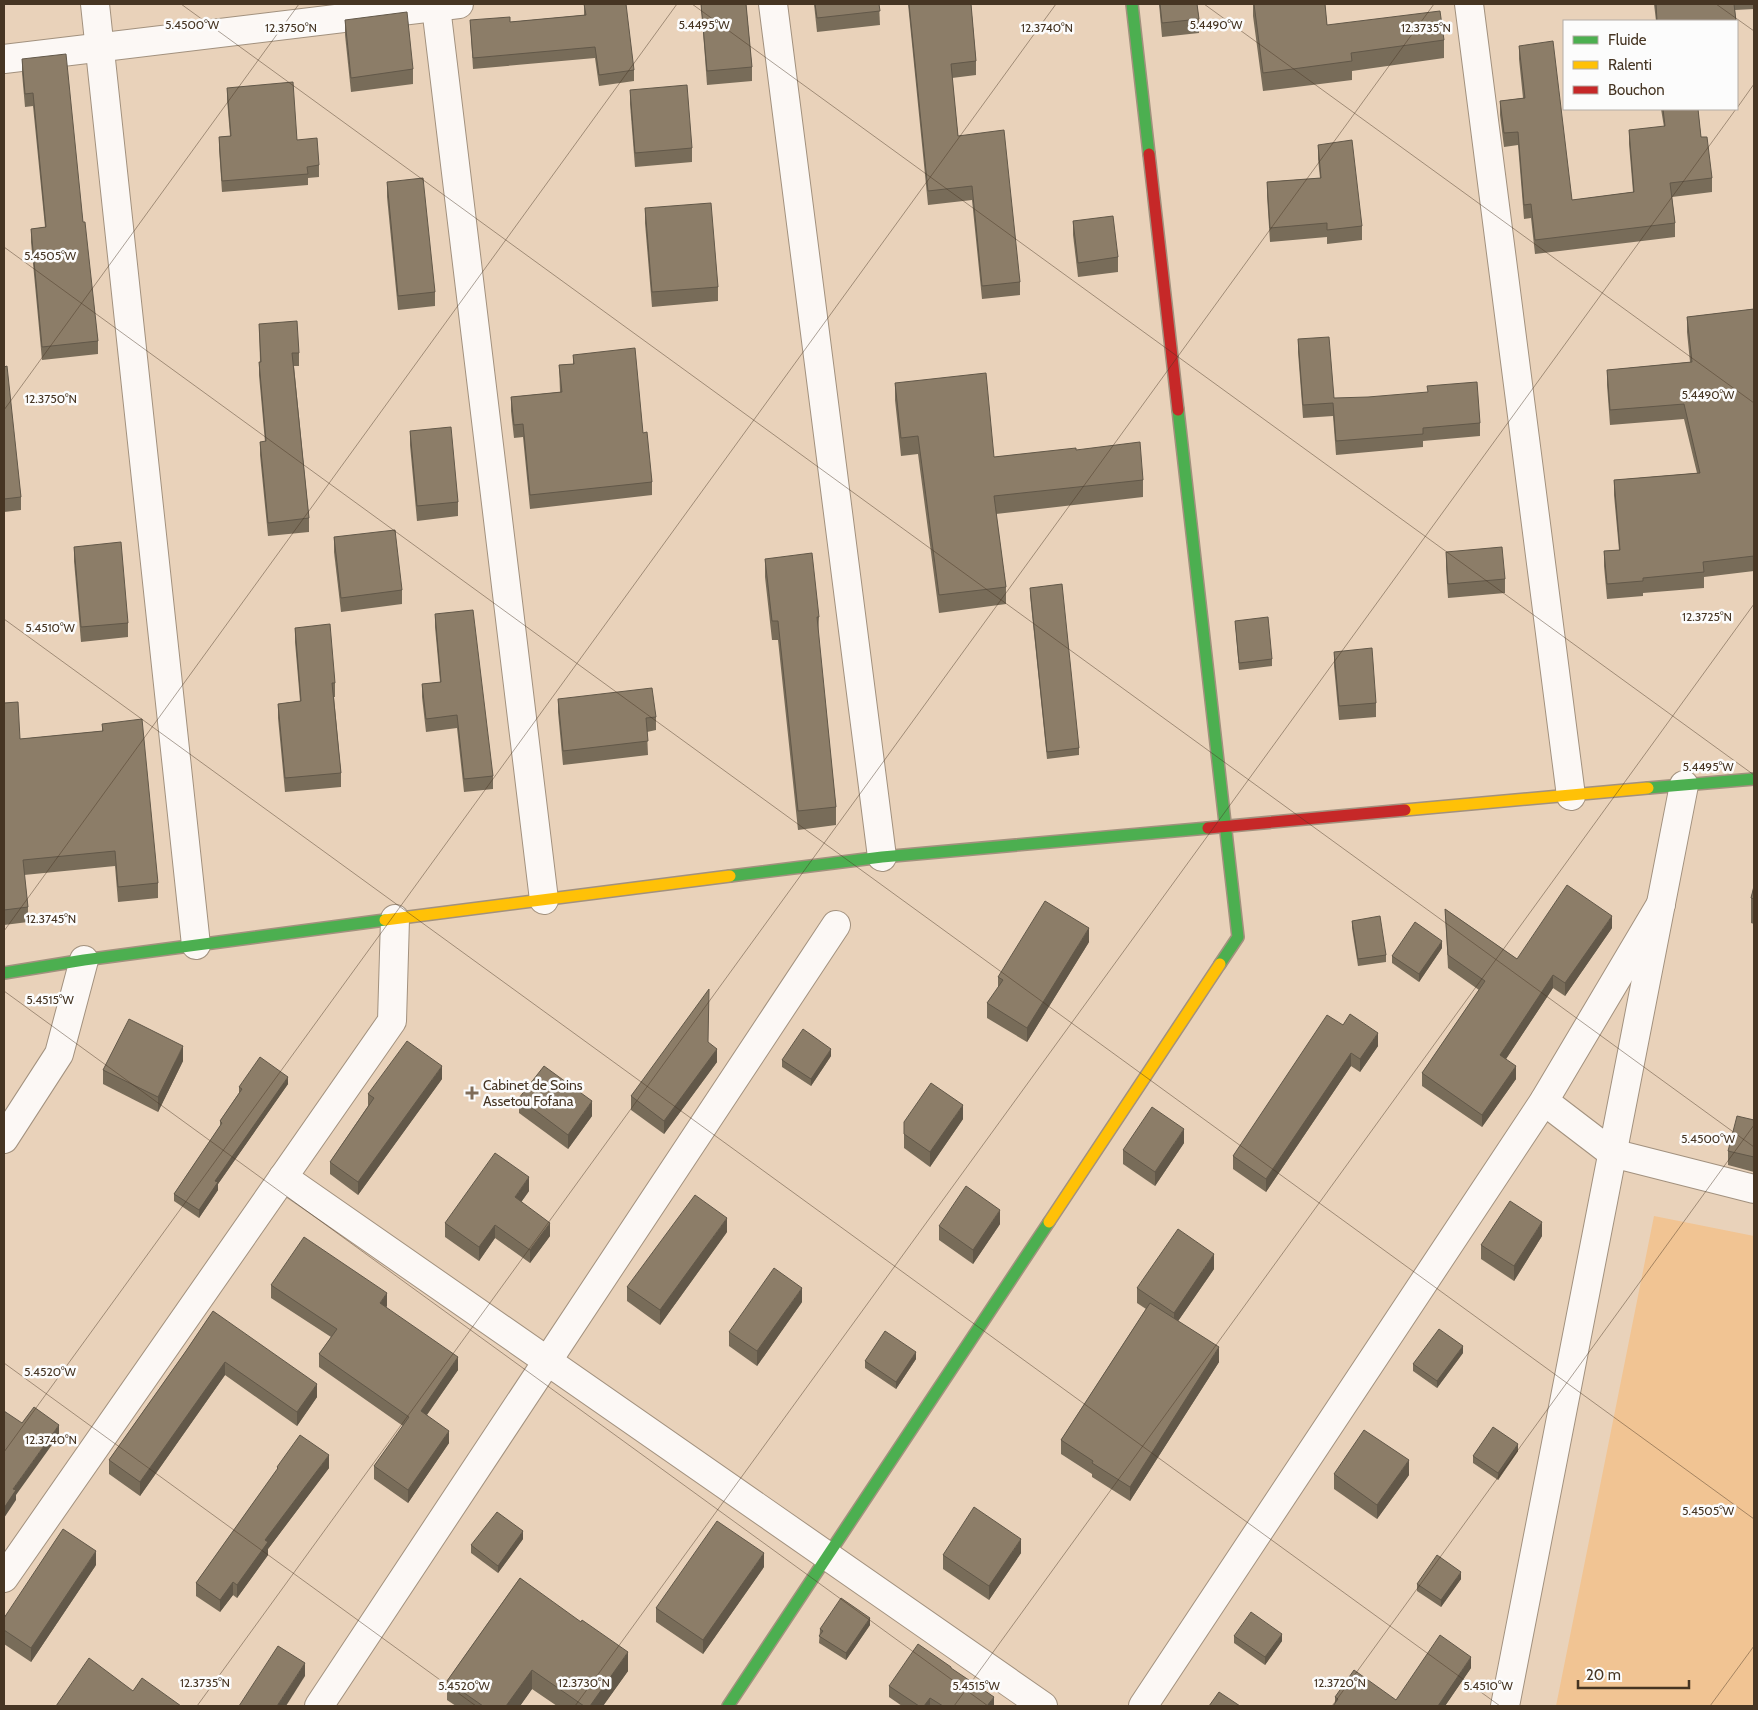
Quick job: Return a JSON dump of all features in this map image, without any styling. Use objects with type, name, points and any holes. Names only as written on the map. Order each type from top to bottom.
[{"type":"street","points":[[95,4],[196,945]]},
{"type":"street","points":[[773,4],[882,857]]},
{"type":"street","points":[[728,1706],[1238,938],[1132,4]]},
{"type":"street","points":[[1469,4],[1572,796]]},
{"type":"street","points":[[4,59],[448,5],[544,900]]},
{"type":"street","points":[[4,973],[196,945],[882,857],[1754,779]]},
{"type":"street","points":[[1505,1706],[1684,785]]},
{"type":"street","points":[[1143,1706],[1544,1101],[1661,904]]},
{"type":"street","points":[[4,1578],[392,1021],[395,919]]},
{"type":"street","points":[[319,1706],[836,925]]},
{"type":"street","points":[[4,1139],[59,1054],[84,960]]},
{"type":"street","points":[[1544,1101],[1612,1153],[1754,1189]]},
{"type":"street","points":[[283,1177],[1042,1706]]},
{"type":"shaded area","points":[[1654,1216],[1754,1236],[1754,1706],[1556,1706]]},
{"type":"building","points":[[584,4],[626,4],[634,70],[599,75],[595,47],[473,58],[470,20],[510,17],[510,22],[586,15]]},
{"type":"building","points":[[701,4],[746,4],[752,67],[707,71]]},
{"type":"building","points":[[815,4],[879,4],[880,11],[817,18]]},
{"type":"building","points":[[909,4],[971,4],[976,61],[951,64],[958,136],[1004,130],[1020,282],[982,286],[972,186],[928,191]]},
{"type":"building","points":[[1160,4],[1197,4],[1199,19],[1162,23]]},
{"type":"building","points":[[1254,4],[1325,4],[1327,25],[1440,11],[1444,40],[1351,53],[1352,61],[1263,73]]},
{"type":"building","points":[[1656,4],[1734,4],[1736,20],[1657,20]]},
{"type":"building","points":[[407,12],[413,69],[351,78],[345,20]]},
{"type":"building","points":[[1553,41],[1572,200],[1634,192],[1629,130],[1665,126],[1663,110],[1698,110],[1701,137],[1707,137],[1712,178],[1670,183],[1675,223],[1535,240],[1531,204],[1524,205],[1518,132],[1504,133],[1500,101],[1525,98],[1519,46]]},
{"type":"building","points":[[66,54],[83,222],[85,222],[98,341],[42,347],[31,229],[46,227],[33,93],[25,94],[22,59]]},
{"type":"building","points":[[293,82],[297,140],[317,138],[319,165],[307,167],[308,174],[222,181],[219,137],[231,136],[227,88]]},
{"type":"building","points":[[687,85],[692,148],[635,153],[630,90]]},
{"type":"building","points":[[1352,140],[1362,226],[1327,230],[1327,223],[1270,228],[1267,182],[1321,178],[1318,145]]},
{"type":"building","points":[[423,178],[435,292],[398,296],[387,182]]},
{"type":"building","points":[[711,203],[718,287],[652,292],[645,208]]},
{"type":"building","points":[[1113,216],[1118,257],[1078,263],[1073,221]]},
{"type":"building","points":[[1754,309],[1754,556],[1703,562],[1704,572],[1643,578],[1643,581],[1607,584],[1604,551],[1620,550],[1614,480],[1700,473],[1684,404],[1610,410],[1607,370],[1692,362],[1687,317]]},
{"type":"building","points":[[297,321],[299,353],[292,353],[309,518],[268,523],[260,442],[266,441],[259,362],[261,362],[259,324]]},
{"type":"building","points":[[1329,337],[1334,398],[1428,392],[1427,386],[1477,382],[1480,423],[1423,428],[1423,434],[1336,441],[1333,403],[1303,405],[1298,339]]},
{"type":"building","points":[[635,348],[643,433],[647,432],[652,482],[530,495],[523,424],[514,425],[511,397],[562,392],[559,365],[574,364],[573,355]]},
{"type":"building","points":[[7,366],[21,497],[4,499],[4,367]]},
{"type":"building","points":[[986,373],[994,457],[1140,442],[1143,480],[994,496],[1006,587],[939,595],[918,436],[901,438],[895,383]]},
{"type":"building","points":[[451,427],[458,502],[417,506],[410,431]]},
{"type":"building","points":[[395,530],[402,590],[341,598],[334,537]]},
{"type":"building","points":[[121,542],[128,623],[81,627],[74,547]]},
{"type":"building","points":[[1502,547],[1505,579],[1448,584],[1446,552]]},
{"type":"building","points":[[812,553],[836,807],[798,811],[778,621],[772,621],[765,559]]},
{"type":"building","points":[[1062,584],[1079,748],[1047,752],[1030,588]]},
{"type":"building","points":[[473,610],[493,776],[464,779],[457,715],[426,719],[422,684],[441,682],[435,614]]},
{"type":"building","points":[[1268,617],[1272,659],[1239,663],[1235,621]]},
{"type":"building","points":[[330,624],[335,683],[332,683],[341,773],[285,778],[278,704],[301,701],[295,628]]},
{"type":"building","points":[[1372,648],[1376,703],[1339,706],[1334,652]]},
{"type":"building","points":[[652,688],[656,717],[646,718],[648,741],[563,751],[558,699]]},
{"type":"building","points":[[18,702],[20,739],[103,731],[102,724],[142,719],[158,883],[118,887],[115,851],[23,860],[28,907],[4,910],[4,703]]},
{"type":"building","points":[[1567,885],[1612,916],[1565,983],[1553,975],[1500,1055],[1516,1066],[1482,1115],[1422,1073],[1485,981],[1448,955],[1445,909],[1517,959]]},
{"type":"building","points":[[1754,886],[1754,899],[1751,898]]},
{"type":"building","points":[[1045,901],[1089,928],[1027,1028],[987,1003],[1003,980],[998,977]]},
{"type":"building","points":[[1380,916],[1386,955],[1358,959],[1352,921]]},
{"type":"building","points":[[1415,922],[1442,941],[1419,974],[1392,956]]},
{"type":"building","points":[[709,989],[708,1042],[717,1049],[664,1121],[631,1096]]},
{"type":"building","points":[[1350,1014],[1378,1033],[1360,1059],[1351,1053],[1266,1179],[1233,1156],[1327,1015],[1343,1025]]},
{"type":"building","points":[[129,1019],[183,1046],[158,1097],[103,1070]]},
{"type":"building","points":[[803,1029],[831,1049],[811,1079],[782,1060]]},
{"type":"building","points":[[407,1041],[442,1066],[358,1182],[330,1162],[374,1098],[368,1094]]},
{"type":"building","points":[[260,1057],[288,1077],[215,1181],[218,1182],[199,1210],[174,1194],[222,1123],[220,1121],[242,1089],[239,1087]]},
{"type":"building","points":[[544,1066],[592,1101],[568,1135],[519,1098]]},
{"type":"building","points":[[931,1083],[963,1105],[930,1152],[904,1134],[904,1122]]},
{"type":"building","points":[[1152,1107],[1184,1129],[1155,1172],[1123,1150]]},
{"type":"building","points":[[1737,1116],[1754,1120],[1754,1157],[1728,1151]]},
{"type":"building","points":[[495,1153],[529,1177],[515,1197],[550,1223],[530,1250],[495,1225],[479,1247],[445,1223]]},
{"type":"building","points":[[966,1186],[1000,1210],[973,1250],[939,1226]]},
{"type":"building","points":[[695,1195],[727,1218],[660,1310],[627,1287]]},
{"type":"building","points":[[1510,1201],[1542,1222],[1514,1266],[1481,1245]]},
{"type":"building","points":[[1178,1229],[1214,1254],[1174,1313],[1137,1288]]},
{"type":"building","points":[[304,1237],[387,1293],[380,1303],[458,1357],[421,1411],[449,1431],[408,1490],[374,1466],[409,1417],[319,1354],[337,1329],[271,1285]]},
{"type":"building","points":[[774,1268],[802,1288],[757,1351],[729,1332]]},
{"type":"building","points":[[1150,1303],[1219,1347],[1130,1487],[1092,1463],[1093,1461],[1061,1440]]},
{"type":"building","points":[[213,1311],[317,1384],[297,1412],[225,1362],[140,1482],[109,1460]]},
{"type":"building","points":[[1439,1329],[1463,1346],[1437,1381],[1413,1364]]},
{"type":"building","points":[[885,1331],[916,1352],[896,1382],[865,1361]]},
{"type":"building","points":[[34,1407],[59,1425],[13,1489],[16,1490],[4,1508],[4,1411],[22,1423]]},
{"type":"building","points":[[1493,1427],[1518,1444],[1498,1473],[1473,1456]]},
{"type":"building","points":[[1364,1430],[1409,1460],[1377,1505],[1334,1474]]},
{"type":"building","points":[[300,1435],[329,1455],[265,1540],[268,1542],[237,1585],[233,1582],[220,1600],[196,1583]]},
{"type":"building","points":[[974,1507],[1021,1539],[989,1586],[943,1555]]},
{"type":"building","points":[[497,1512],[523,1531],[498,1566],[471,1545]]},
{"type":"building","points":[[717,1521],[764,1553],[703,1640],[656,1608]]},
{"type":"building","points":[[63,1529],[96,1551],[31,1648],[4,1630],[4,1618]]},
{"type":"building","points":[[1437,1555],[1461,1572],[1441,1600],[1417,1584]]},
{"type":"building","points":[[520,1578],[581,1622],[582,1620],[628,1652],[590,1706],[584,1706],[532,1670],[506,1706],[483,1706],[447,1681]]},
{"type":"building","points":[[841,1598],[870,1618],[846,1653],[819,1636],[823,1631],[820,1629]]},
{"type":"building","points":[[1251,1612],[1282,1634],[1265,1657],[1234,1636]]},
{"type":"building","points":[[1440,1635],[1471,1657],[1438,1706],[1333,1706],[1338,1699],[1335,1697],[1354,1670],[1396,1700]]},
{"type":"building","points":[[918,1644],[994,1697],[987,1706],[943,1706],[930,1698],[924,1706],[919,1706],[889,1686]]},
{"type":"building","points":[[278,1646],[305,1663],[277,1706],[239,1706]]},
{"type":"building","points":[[89,1658],[133,1691],[142,1678],[181,1706],[56,1706]]},
{"type":"building","points":[[1219,1692],[1240,1706],[1209,1706]]},
{"type":"traffic: fast","points":[[1132,4],[1149,154]]},
{"type":"traffic: fast","points":[[1178,410],[1238,937],[1220,964]]},
{"type":"traffic: fast","points":[[1648,788],[1754,779]]},
{"type":"traffic: fast","points":[[730,876],[882,857],[1208,828]]},
{"type":"traffic: fast","points":[[4,973],[84,960],[385,920]]},
{"type":"traffic: fast","points":[[728,1706],[1049,1222]]},
{"type":"traffic: slow","points":[[1405,810],[1648,788]]},
{"type":"traffic: slow","points":[[385,920],[730,876]]},
{"type":"traffic: slow","points":[[1049,1222],[1220,964]]},
{"type":"traffic: jam","points":[[1149,154],[1178,410]]},
{"type":"traffic: jam","points":[[1208,828],[1405,810]]},
{"type":"place","name":"Cabinet de Soins Assetou Fofana","points":[[472,1093]]}]
